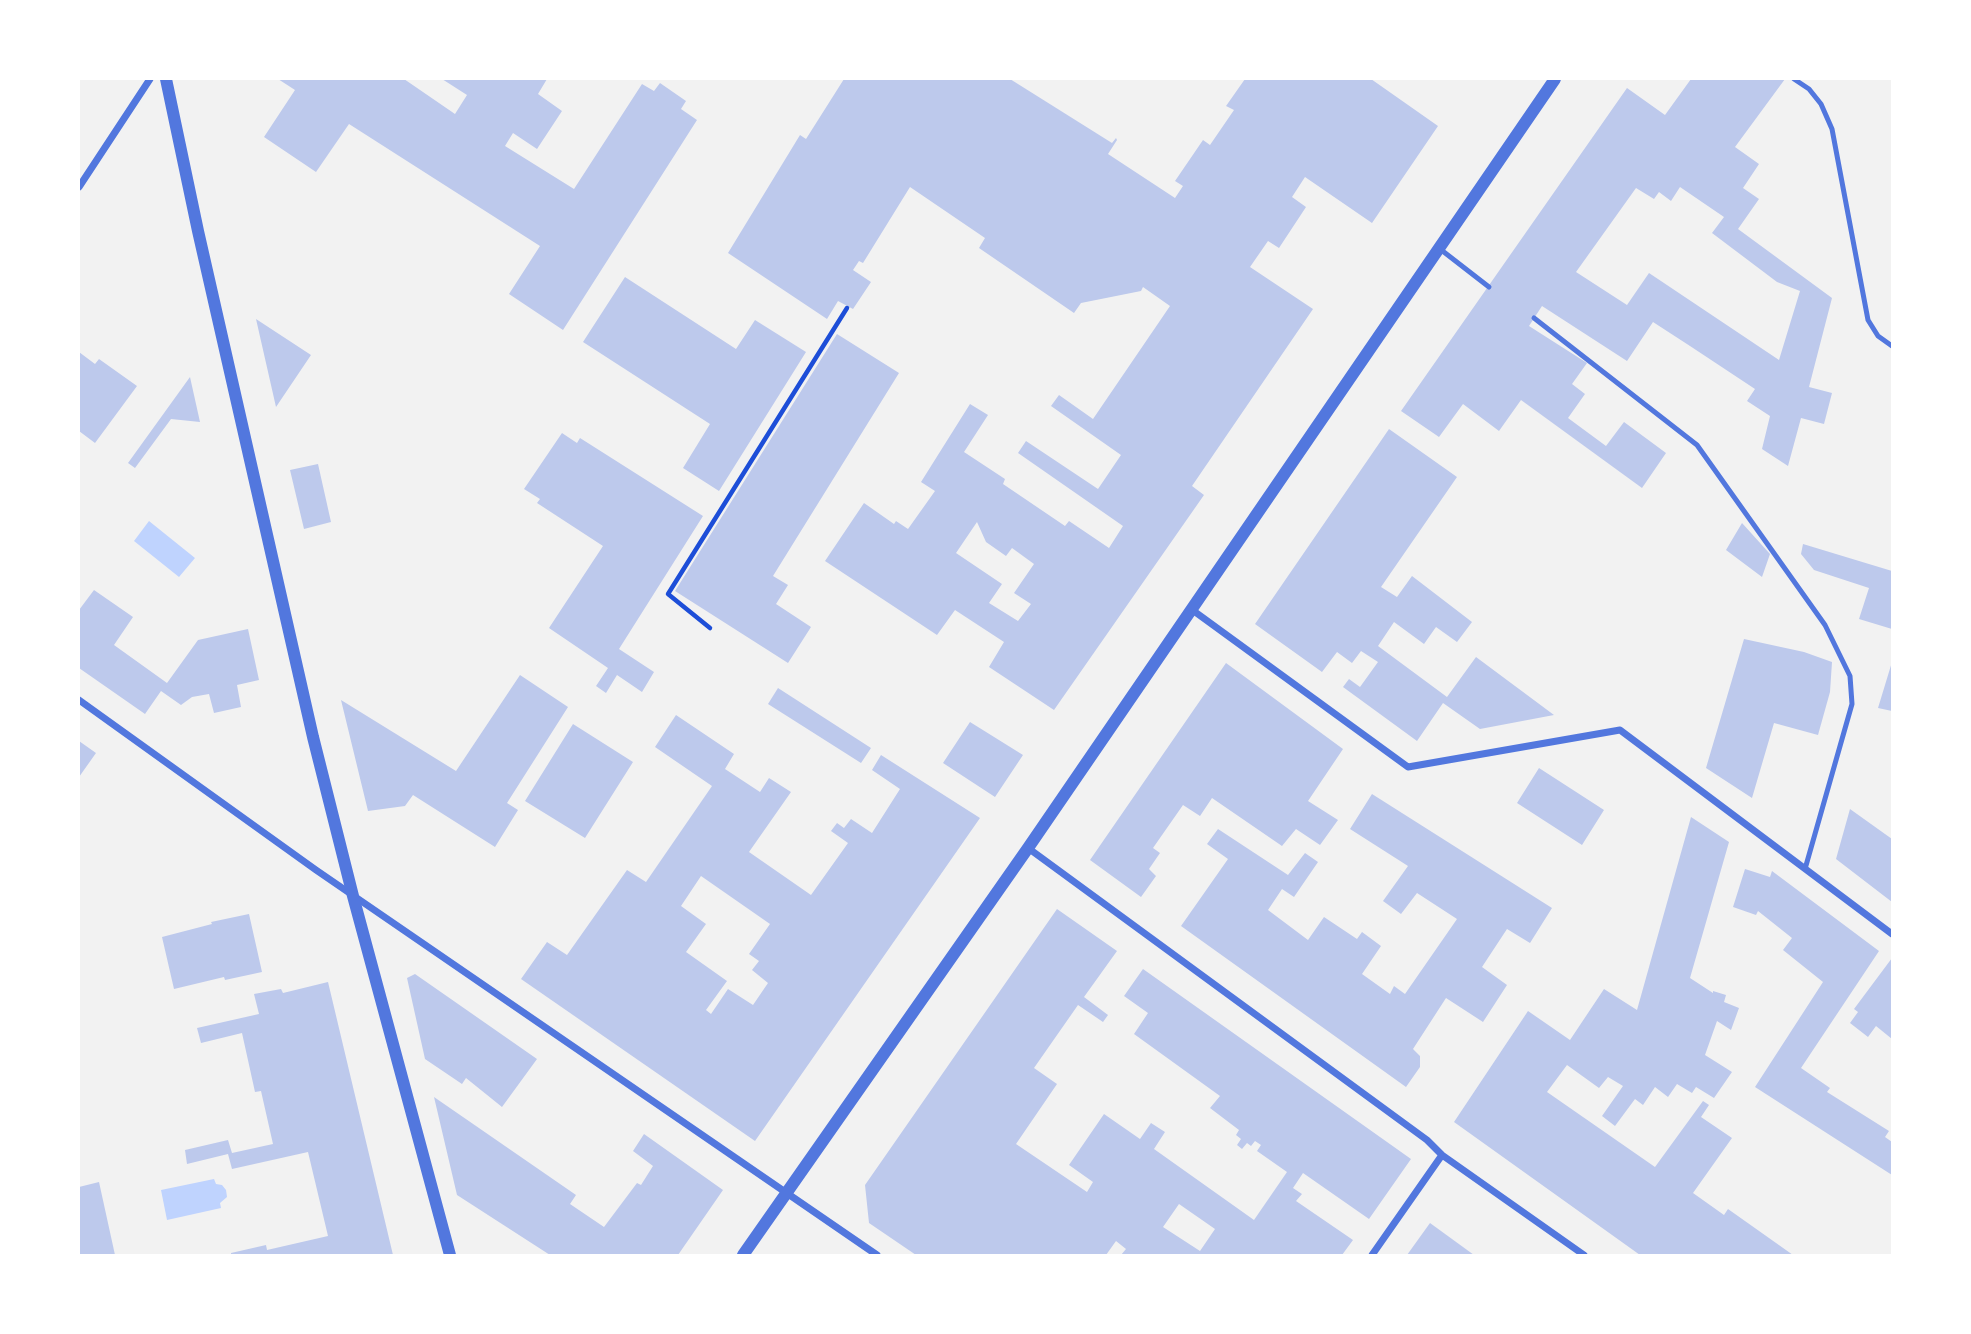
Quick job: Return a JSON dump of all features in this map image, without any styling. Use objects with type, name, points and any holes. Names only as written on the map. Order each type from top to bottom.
[{"type":"street","points":[[79,187],[149,79]]},
{"type":"street","points":[[166,79],[313,737],[450,1255]]},
{"type":"street","points":[[743,1255],[1028,848],[1555,79]]},
{"type":"street","points":[[1190,609],[1408,767],[1620,730],[1892,934]]},
{"type":"street","points":[[79,700],[353,896],[877,1255]]},
{"type":"street","points":[[1028,848],[1427,1140],[1442,1155],[1584,1255]]},
{"type":"street","points":[[1372,1255],[1442,1155]]},
{"type":"lane","points":[[1794,79],[1809,89],[1821,104],[1832,129],[1868,320],[1878,336],[1892,346]]},
{"type":"lane","points":[[1440,249],[1489,287]]},
{"type":"lane","points":[[1534,318],[1697,445],[1830,635],[1850,677],[1852,704],[1805,869]]},
{"type":"path","points":[[710,628],[668,594],[847,308]]},
{"type":"water","points":[[149,521],[195,558],[179,577],[134,541]]},
{"type":"water","points":[[214,1179],[216,1184],[222,1185],[226,1190],[227,1197],[220,1203],[221,1208],[167,1220],[161,1190]]},
{"type":"building","points":[[278,79],[404,79],[455,114],[467,95],[442,79],[547,79],[538,94],[562,111],[537,149],[513,133],[505,146],[574,189],[642,84],[654,91],[660,83],[686,101],[681,109],[697,120],[563,330],[509,294],[540,246],[349,124],[316,172],[264,137],[295,90]]},
{"type":"building","points":[[844,79],[1010,79],[1112,143],[1116,138],[1108,154],[1175,198],[1183,186],[1175,181],[1203,140],[1210,145],[1234,110],[1226,106],[1245,79],[1371,79],[1438,126],[1372,223],[1305,177],[1292,197],[1306,207],[1279,248],[1268,241],[1250,267],[1313,309],[1192,486],[1204,495],[1054,710],[989,667],[1004,642],[955,610],[937,635],[825,561],[864,503],[894,524],[896,521],[908,529],[935,491],[921,482],[970,404],[988,415],[964,452],[1005,479],[1003,484],[1065,526],[1069,521],[1109,548],[1123,526],[1018,453],[1026,441],[1098,489],[1121,455],[1051,406],[1059,395],[1093,419],[1170,306],[1143,287],[1141,291],[1081,303],[1074,313],[979,248],[985,238],[910,187],[863,263],[859,261],[853,270],[871,282],[853,309],[838,301],[827,319],[728,253],[800,135],[806,139]],"holes":[[[977,522],[986,542],[1006,556],[1012,548],[1034,564],[1014,593],[1031,604],[1018,621],[989,603],[1002,584],[956,553]]]},
{"type":"building","points":[[1691,79],[1785,79],[1735,147],[1759,164],[1743,188],[1759,199],[1738,229],[1832,298],[1809,387],[1832,393],[1824,424],[1801,418],[1788,466],[1762,449],[1770,416],[1747,401],[1755,389],[1690,346],[1653,322],[1627,361],[1542,306],[1529,326],[1587,363],[1572,384],[1585,394],[1568,418],[1606,446],[1624,422],[1666,453],[1642,488],[1521,400],[1499,431],[1463,404],[1439,437],[1401,411],[1627,88],[1665,115]],"holes":[[[1680,187],[1724,217],[1712,233],[1777,282],[1800,291],[1779,360],[1649,273],[1627,305],[1576,272],[1636,188],[1654,199],[1659,192],[1671,201]]]},
{"type":"building","points":[[625,277],[736,349],[755,320],[806,352],[719,491],[683,468],[710,424],[583,342]]},
{"type":"building","points":[[256,319],[311,355],[276,407]]},
{"type":"building","points":[[837,334],[899,373],[773,576],[788,585],[776,604],[811,627],[788,663],[675,591]]},
{"type":"building","points":[[79,352],[95,364],[99,359],[137,386],[95,443],[79,431]]},
{"type":"building","points":[[190,377],[200,422],[171,419],[135,468],[128,463]]},
{"type":"building","points":[[1389,429],[1457,477],[1381,587],[1397,597],[1412,576],[1472,622],[1457,642],[1436,627],[1424,644],[1394,622],[1378,646],[1447,697],[1476,657],[1554,715],[1480,729],[1443,703],[1417,741],[1343,687],[1349,679],[1360,687],[1378,662],[1361,651],[1352,663],[1337,652],[1322,672],[1255,624]]},
{"type":"building","points":[[562,433],[577,443],[580,438],[703,516],[619,649],[654,672],[642,692],[617,675],[606,693],[596,686],[608,668],[549,628],[603,546],[537,503],[540,499],[524,489]]},
{"type":"building","points":[[318,464],[331,522],[304,529],[290,470]]},
{"type":"building","points":[[1742,523],[1770,554],[1762,577],[1726,550]]},
{"type":"building","points":[[1803,544],[1892,571],[1892,629],[1859,619],[1869,588],[1814,570],[1801,554]]},
{"type":"building","points":[[94,590],[133,617],[114,645],[167,683],[198,640],[248,629],[259,680],[237,685],[241,707],[214,713],[209,694],[192,697],[181,705],[161,691],[145,714],[79,668],[79,610]]},
{"type":"building","points":[[1744,639],[1804,652],[1832,662],[1830,692],[1818,735],[1774,723],[1752,798],[1706,768]]},
{"type":"building","points":[[1892,662],[1892,711],[1878,708]]},
{"type":"building","points":[[1226,663],[1343,749],[1308,801],[1338,820],[1320,845],[1296,829],[1282,846],[1212,798],[1200,816],[1183,805],[1153,848],[1160,853],[1149,869],[1156,876],[1141,897],[1090,860]]},
{"type":"building","points":[[520,675],[568,707],[507,803],[518,810],[495,847],[413,795],[405,806],[368,811],[341,700],[456,771]]},
{"type":"building","points":[[778,688],[871,748],[861,763],[768,704]]},
{"type":"building","points":[[676,715],[734,754],[725,769],[760,792],[769,778],[791,792],[749,852],[811,895],[848,843],[831,831],[837,823],[844,828],[851,819],[872,833],[900,789],[872,770],[881,755],[980,818],[755,1141],[521,979],[547,942],[567,955],[627,870],[646,882],[712,786],[655,747]],"holes":[[[701,876],[770,924],[749,954],[759,961],[752,970],[768,983],[753,1005],[728,989],[711,1014],[706,1010],[727,981],[686,952],[706,924],[681,906]]]},
{"type":"building","points":[[970,722],[1023,755],[995,797],[943,763]]},
{"type":"building","points":[[573,724],[633,762],[585,838],[525,801]]},
{"type":"building","points":[[79,741],[96,753],[79,777]]},
{"type":"building","points":[[1539,768],[1604,810],[1582,845],[1517,803]]},
{"type":"building","points":[[1372,794],[1552,908],[1530,943],[1507,929],[1482,967],[1507,985],[1483,1022],[1446,998],[1413,1049],[1420,1056],[1420,1067],[1406,1087],[1181,926],[1228,859],[1207,844],[1218,829],[1288,875],[1305,853],[1318,862],[1294,897],[1282,889],[1268,910],[1308,940],[1324,917],[1357,939],[1362,932],[1381,946],[1362,974],[1390,994],[1394,986],[1405,994],[1457,919],[1417,893],[1401,914],[1383,901],[1408,866],[1350,829]]},
{"type":"building","points":[[1850,809],[1892,839],[1892,902],[1836,859]]},
{"type":"building","points":[[1691,817],[1729,842],[1690,978],[1713,993],[1726,995],[1724,1002],[1739,1008],[1731,1030],[1717,1021],[1705,1055],[1732,1072],[1714,1098],[1696,1087],[1692,1093],[1677,1084],[1668,1097],[1655,1087],[1643,1105],[1635,1099],[1615,1126],[1602,1116],[1623,1086],[1608,1077],[1599,1088],[1567,1065],[1547,1092],[1655,1167],[1703,1101],[1709,1105],[1701,1117],[1732,1138],[1693,1193],[1724,1215],[1728,1209],[1793,1255],[1640,1255],[1454,1122],[1528,1011],[1570,1040],[1604,989],[1637,1010]]},
{"type":"building","points":[[1745,869],[1770,877],[1772,871],[1879,951],[1801,1068],[1830,1088],[1827,1092],[1889,1131],[1885,1137],[1892,1142],[1892,1175],[1755,1087],[1823,982],[1783,950],[1792,938],[1758,911],[1756,915],[1733,907]]},
{"type":"building","points":[[1057,909],[1117,951],[1084,997],[1108,1015],[1103,1022],[1078,1005],[1034,1068],[1057,1084],[1016,1144],[1087,1192],[1093,1182],[1069,1165],[1104,1114],[1140,1139],[1151,1123],[1165,1132],[1154,1149],[1254,1220],[1287,1172],[1257,1151],[1261,1145],[1255,1141],[1251,1146],[1247,1143],[1242,1149],[1237,1145],[1241,1139],[1236,1135],[1239,1130],[1210,1108],[1220,1096],[1134,1034],[1148,1013],[1124,996],[1143,969],[1411,1159],[1369,1219],[1303,1173],[1293,1188],[1302,1194],[1296,1201],[1353,1240],[1342,1255],[1121,1255],[1126,1249],[1116,1241],[1106,1255],[916,1255],[869,1223],[865,1185]],"holes":[[[1179,1204],[1215,1229],[1200,1251],[1163,1227]]]},
{"type":"building","points":[[249,914],[262,972],[225,980],[224,977],[174,989],[162,937]]},
{"type":"building","points":[[1892,958],[1892,1039],[1876,1026],[1868,1037],[1850,1023],[1858,1012],[1854,1009]]},
{"type":"building","points":[[415,974],[537,1059],[502,1107],[466,1078],[462,1084],[425,1059],[407,978]]},
{"type":"building","points":[[328,982],[393,1255],[231,1255],[266,1245],[267,1250],[328,1236],[308,1152],[232,1169],[228,1154],[187,1164],[185,1150],[228,1140],[232,1153],[273,1144],[261,1091],[255,1092],[242,1033],[201,1043],[197,1028],[259,1014],[254,994],[281,989],[283,993]]},
{"type":"building","points":[[434,1097],[576,1195],[570,1204],[604,1227],[637,1183],[641,1185],[653,1166],[633,1151],[644,1134],[723,1190],[678,1255],[550,1255],[457,1195]]},
{"type":"building","points":[[99,1182],[115,1255],[79,1255],[79,1187]]},
{"type":"building","points":[[1430,1223],[1474,1255],[1407,1255]]}]
